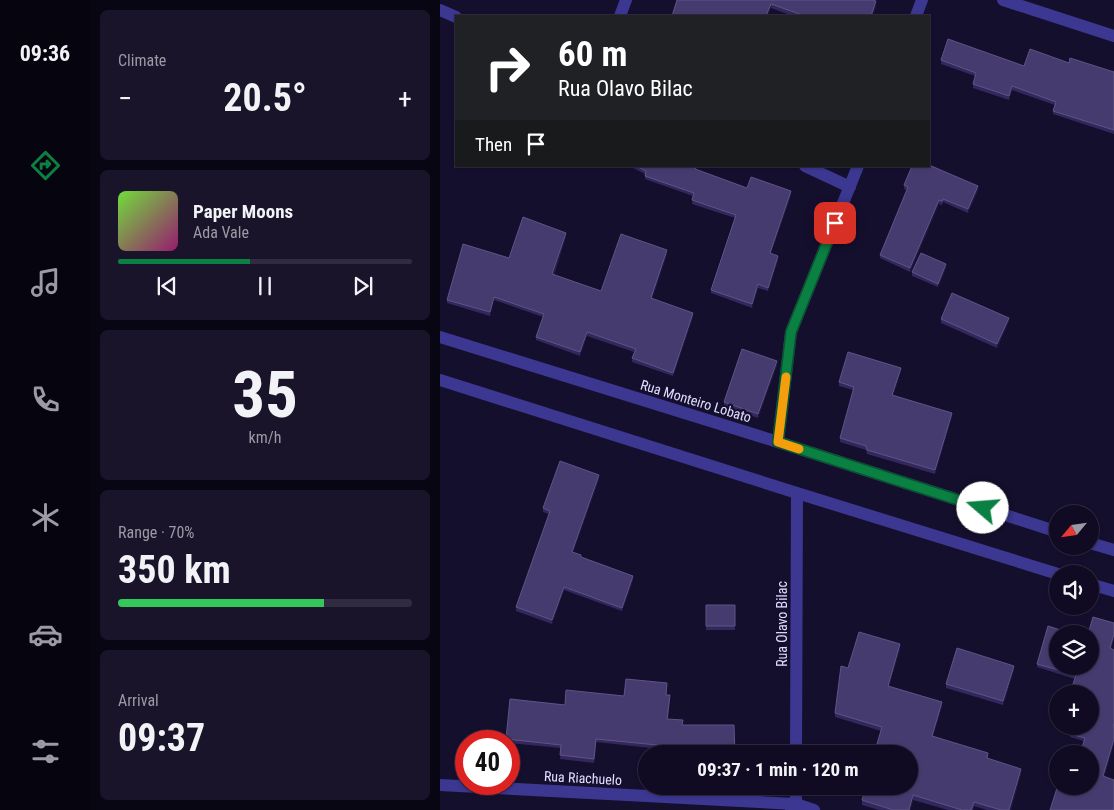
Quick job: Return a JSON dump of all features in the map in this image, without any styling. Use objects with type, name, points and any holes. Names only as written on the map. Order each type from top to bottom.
[{"type":"street","points":[[620,15],[626,0]]},
{"type":"street","points":[[916,15],[922,0]]},
{"type":"street","points":[[1003,0],[1114,36]]},
{"type":"street","points":[[440,10],[455,17]]},
{"type":"street","points":[[807,167],[850,186]]},
{"type":"street","points":[[778,442],[791,332],[858,167]]},
{"type":"street","name":"Rua Monteiro Lobato","points":[[440,337],[778,442],[1049,529]]},
{"type":"street","points":[[440,380],[1049,571]]},
{"type":"street","name":"Rua Olavo Bilac","points":[[796,745],[797,493]]},
{"type":"street","points":[[1099,546],[1114,550]]},
{"type":"street","points":[[1099,587],[1114,591]]},
{"type":"street","name":"Rua Riachuelo","points":[[440,785],[793,807],[814,810]]},
{"type":"building","points":[[677,0],[876,1],[871,15],[802,15],[771,4],[766,15],[672,15]]},
{"type":"building","points":[[948,39],[1024,66],[1030,49],[1069,63],[1070,58],[1114,72],[1114,130],[1053,111],[1056,102],[1012,86],[1009,96],[973,84],[976,73],[941,60]]},
{"type":"building","points":[[930,165],[978,186],[968,209],[943,199],[942,201],[939,200],[910,268],[880,255],[908,187],[904,185],[912,167],[930,167]]},
{"type":"building","points":[[638,167],[696,167],[695,169],[747,188],[751,177],[791,191],[770,253],[778,256],[768,288],[758,284],[752,304],[711,290],[736,215],[692,200],[694,193],[645,176],[646,171]]},
{"type":"building","points":[[523,217],[566,233],[552,274],[601,291],[621,234],[667,250],[651,298],[693,313],[673,373],[632,358],[636,349],[587,332],[580,352],[536,337],[544,314],[494,297],[490,312],[447,300],[463,244],[509,258]]},
{"type":"building","points":[[921,253],[946,264],[938,284],[912,272]]},
{"type":"building","points":[[952,293],[1009,318],[997,344],[941,319]]},
{"type":"building","points":[[742,349],[777,361],[758,414],[724,402]]},
{"type":"building","points":[[848,352],[901,368],[892,395],[952,413],[935,470],[867,450],[866,446],[840,438],[854,387],[839,382]]},
{"type":"building","points":[[560,461],[599,475],[572,552],[633,576],[622,608],[564,587],[552,620],[516,607],[550,511],[543,508]]},
{"type":"building","points":[[706,605],[735,605],[735,626],[706,626]]},
{"type":"building","points":[[1093,617],[1114,623],[1114,634],[1110,648],[1114,650],[1114,739],[1103,776],[1114,780],[1114,810],[1050,810],[1055,795],[1099,795],[1099,745],[1083,745],[1085,738],[1074,735],[1099,735],[1099,685],[1073,685],[1076,675],[1099,675],[1099,625],[1091,625]]},
{"type":"building","points":[[1049,626],[1049,667],[1037,664]]},
{"type":"building","points":[[859,632],[900,644],[888,686],[942,702],[932,736],[988,753],[987,758],[1021,769],[1009,810],[1001,810],[974,802],[971,810],[962,810],[913,795],[918,795],[918,745],[877,745],[882,727],[835,713],[841,666],[848,668]]},
{"type":"building","points":[[957,648],[1014,666],[1003,701],[946,684]]},
{"type":"building","points":[[626,679],[667,683],[666,695],[670,695],[667,719],[683,720],[682,725],[734,725],[735,745],[657,745],[596,739],[594,759],[560,755],[561,745],[520,741],[520,730],[507,730],[510,699],[565,705],[566,690],[624,696]]},
{"type":"building","points":[[863,795],[913,795],[909,810],[893,810],[862,800]]},
{"type":"slow traffic","points":[[786,377],[778,442],[799,449]]},
{"type":"route","points":[[835,223],[791,332],[778,442],[983,508]]}]
